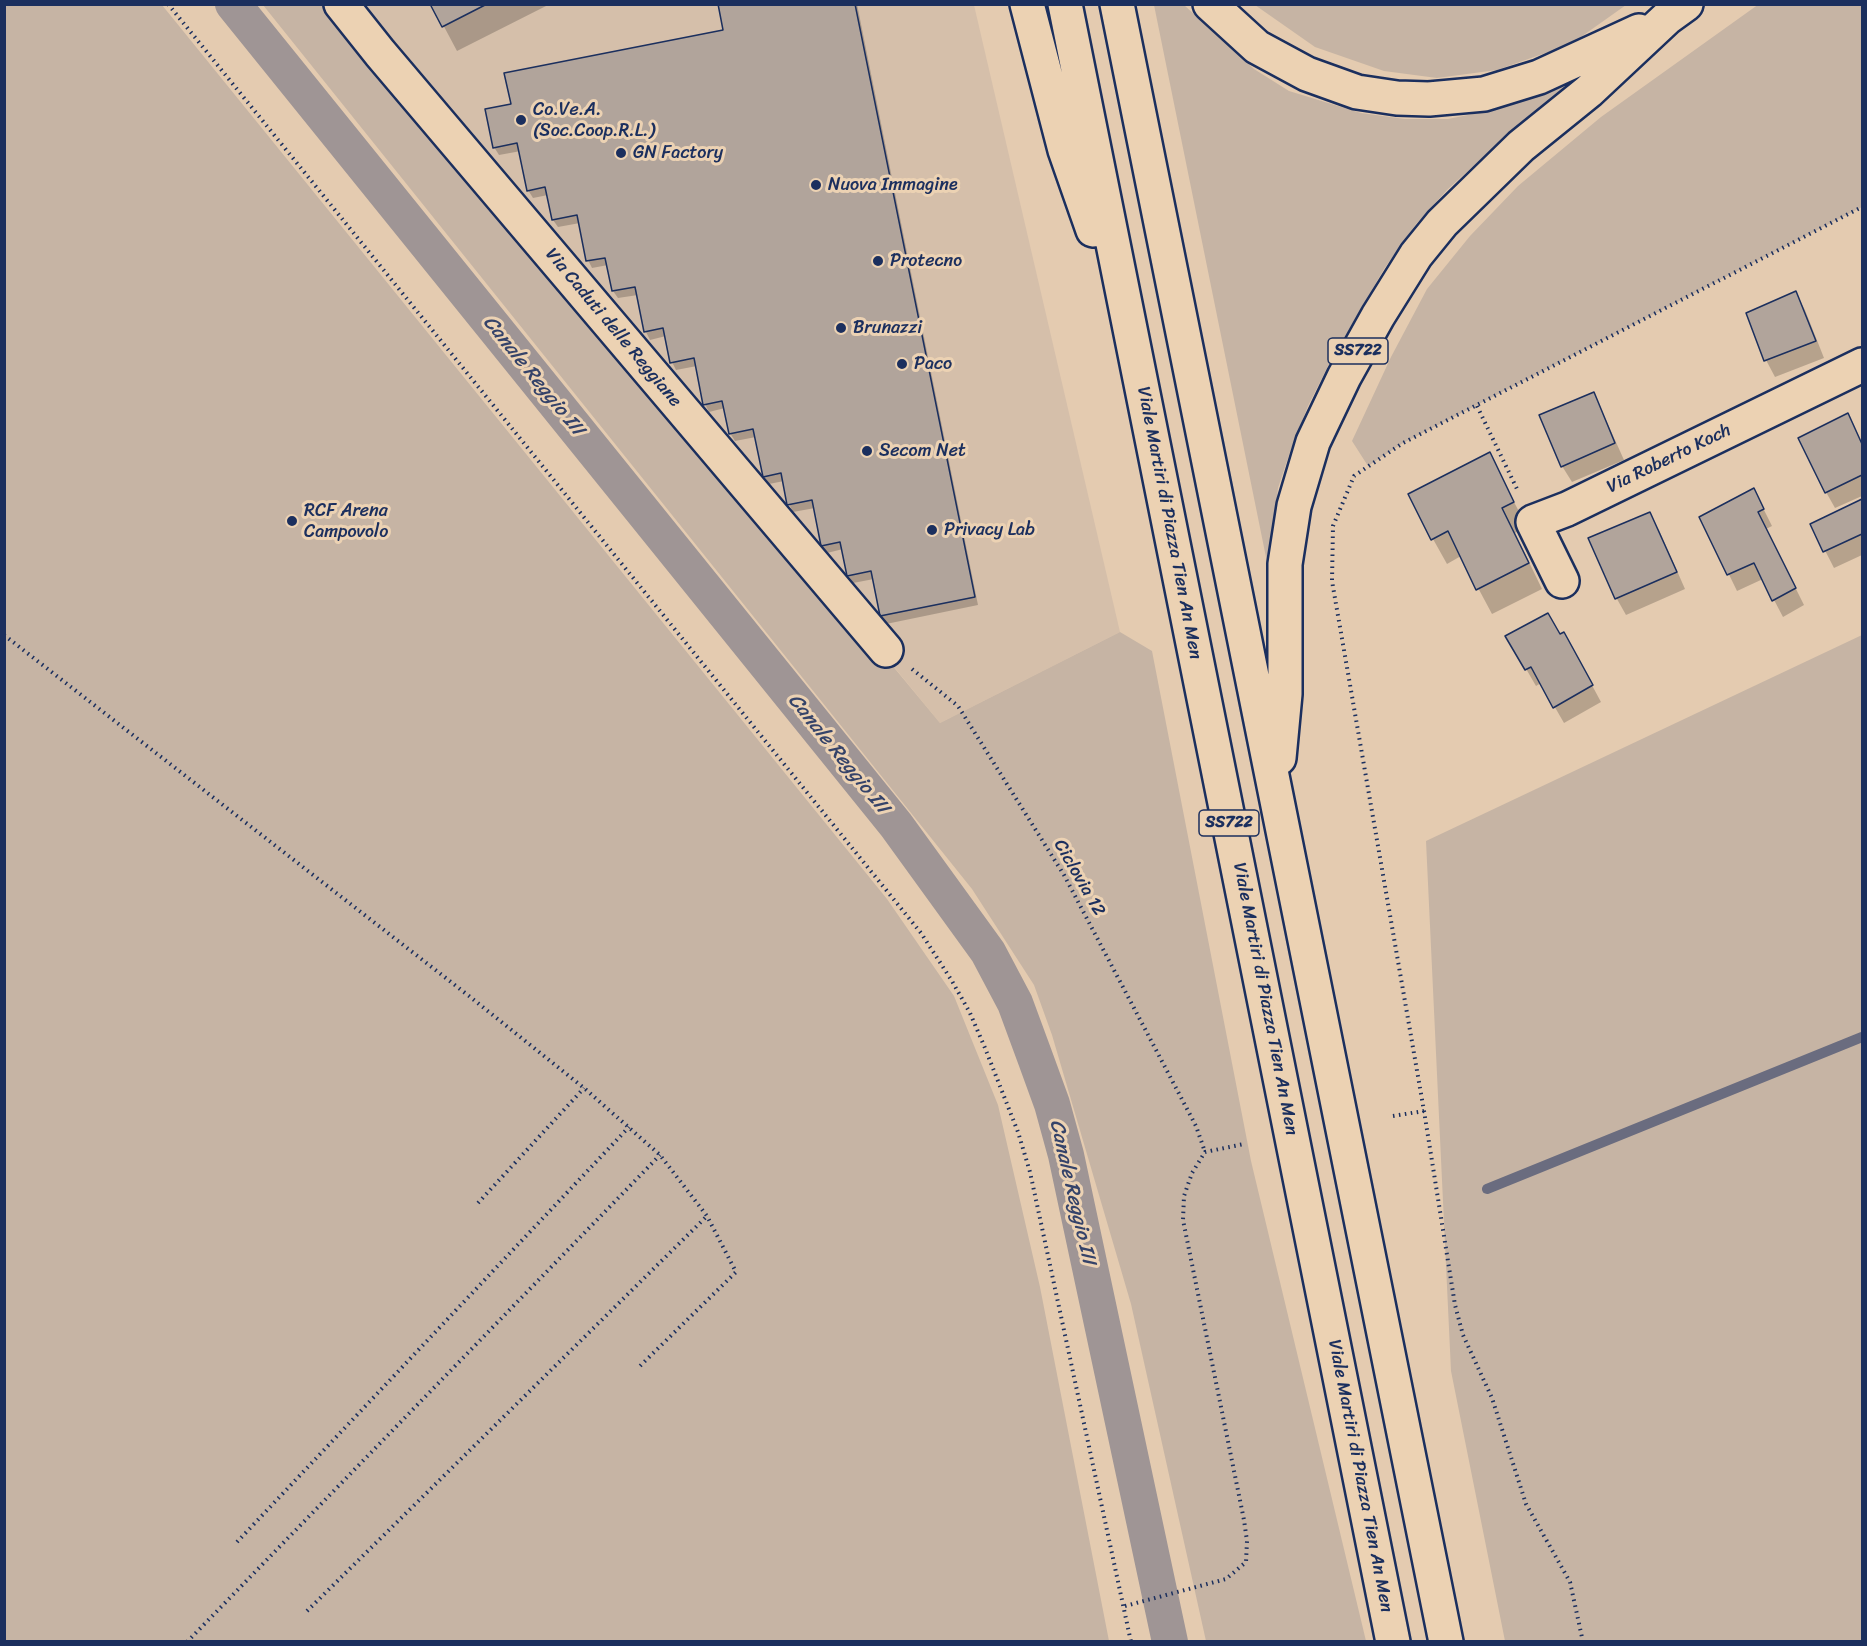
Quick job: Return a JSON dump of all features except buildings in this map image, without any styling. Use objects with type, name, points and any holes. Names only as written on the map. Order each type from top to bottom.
[{"type":"main road","name":"Via Caduti delle Reggiane","points":[[341,4],[886,650]]},
{"type":"main road","points":[[1028,4],[1065,150],[1135,352]]},
{"type":"main road","name":"Viale Martiri di Piazza Tien An Men","points":[[1065,4],[1393,1641]]},
{"type":"main road","name":"SS722","points":[[1118,4],[1446,1641]]},
{"type":"main road","name":"SS722","points":[[1210,4],[1257,47],[1307,74],[1357,92],[1397,98],[1429,99],[1484,94],[1539,76],[1677,11]]},
{"type":"main road","name":"SS722","points":[[1276,796],[1285,694],[1283,604],[1285,564],[1294,506],[1313,442],[1344,377],[1416,255],[1442,223],[1470,193],[1521,146],[1589,91],[1677,11]]},
{"type":"main road","name":"Via Roberto Koch","points":[[1533,522],[1567,509],[1863,364]]},
{"type":"main road","points":[[1533,522],[1562,581]]},
{"type":"path","points":[[168,4],[921,933],[952,981],[970,1013],[989,1058],[1018,1132],[1030,1173],[1131,1641]]},
{"type":"path","points":[[1583,1641],[1570,1582],[1526,1504],[1492,1398],[1463,1335],[1455,1305],[1424,1111],[1332,581],[1333,526],[1354,476],[1403,443],[1863,207]]},
{"type":"path","points":[[1477,406],[1533,522]]},
{"type":"path","points":[[4,635],[584,1088],[660,1155],[707,1216],[736,1272],[639,1367]]},
{"type":"path","name":"Ciclovia 12","points":[[886,650],[958,706],[1003,776],[1064,875],[1111,962],[1196,1126],[1204,1152]]},
{"type":"path","points":[[478,1203],[584,1088]]},
{"type":"path","points":[[1393,1116],[1424,1111]]},
{"type":"path","points":[[237,1542],[629,1127]]},
{"type":"path","points":[[1125,1606],[1226,1579],[1246,1562],[1247,1541],[1183,1220],[1184,1196],[1192,1173],[1204,1152],[1244,1144]]},
{"type":"path","points":[[187,1641],[660,1155]]},
{"type":"path","points":[[308,1611],[707,1216]]},
{"type":"shaded area","name":"RCF Arena Campovolo","points":[[5,4],[162,5],[887,899],[954,996],[998,1105],[1040,1287],[1109,1641],[5,1641]]},
{"type":"shaded area","points":[[1759,4],[1862,5],[1862,207],[1403,443],[1368,466],[1352,441],[1391,357],[1427,289],[1470,236],[1518,186],[1601,117]]},
{"type":"shaded area","points":[[263,5],[345,5],[940,723],[1120,632],[1152,651],[1251,1161],[1366,1641],[1206,1641],[1131,1304],[1052,1035],[1034,985],[972,889]]},
{"type":"shaded area","points":[[351,5],[974,5],[1120,632],[940,723]]},
{"type":"shaded area","points":[[1154,5],[1184,5],[1254,69],[1289,91],[1361,113],[1405,119],[1448,119],[1488,111],[1587,74],[1517,126],[1447,190],[1416,224],[1384,269],[1328,366],[1308,406],[1291,449],[1278,488],[1269,572]]},
{"type":"shaded area","points":[[1255,5],[1626,5],[1571,44],[1497,70],[1437,78],[1384,71],[1315,47]]},
{"type":"shaded area","points":[[1862,635],[1862,1641],[1505,1641],[1451,1371],[1426,841]]},
{"type":"waterway","name":"Canale Reggio III","points":[[233,4],[896,825],[988,952],[1015,1003],[1052,1104],[1066,1155],[1170,1642]]},
{"type":"waterway","points":[[1487,1189],[1862,1037]]},
{"type":"place","name":"Co.Ve.A. (Soc.Coop.R.L.)","points":[[521,120]]},
{"type":"place","name":"GN Factory","points":[[621,153]]},
{"type":"place","name":"Nuova Immagine","points":[[816,185]]},
{"type":"place","name":"Protecno","points":[[878,261]]},
{"type":"place","name":"Brunazzi","points":[[841,328]]},
{"type":"place","name":"Paco","points":[[902,364]]},
{"type":"place","name":"Secom Net","points":[[867,451]]},
{"type":"place","name":"RCF Arena Campovolo","points":[[292,521]]},
{"type":"place","name":"Privacy Lab","points":[[932,530]]}]
